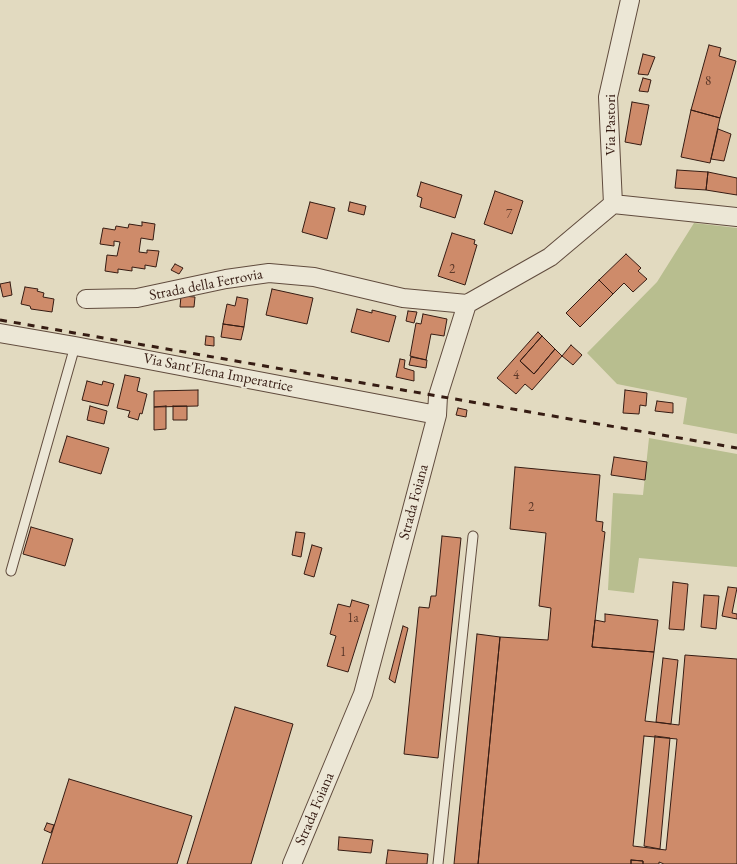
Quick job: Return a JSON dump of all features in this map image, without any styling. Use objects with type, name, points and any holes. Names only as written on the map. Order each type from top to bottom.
[{"type":"street","name":"Via Pastori","points":[[613,204],[608,97],[630,0]]},
{"type":"street","points":[[467,304],[550,258],[613,204],[737,217]]},
{"type":"street","name":"Strada della Ferrovia","points":[[86,299],[137,298],[226,279],[269,273],[314,277],[403,298],[467,304]]},
{"type":"street","name":"Strada Foiana","points":[[292,864],[363,694],[437,415],[438,396],[467,304]]},
{"type":"street","name":"Via Sant'Elena Imperatrice","points":[[0,334],[75,346],[437,415]]},
{"type":"lane","points":[[11,571],[75,346]]},
{"type":"lane","points":[[438,864],[473,536]]},
{"type":"green space","points":[[694,223],[737,228],[737,434],[683,424],[687,398],[617,384],[587,353],[657,282]]},
{"type":"green space","points":[[649,438],[737,454],[737,567],[639,558],[634,593],[608,590],[613,493],[643,495]]},
{"type":"building","points":[[709,45],[721,48],[719,56],[736,61],[720,118],[691,110]]},
{"type":"building","points":[[643,54],[655,57],[648,75],[638,74]]},
{"type":"building","points":[[643,78],[651,80],[648,92],[639,91]]},
{"type":"building","points":[[632,102],[649,105],[641,145],[625,142]]},
{"type":"building","points":[[691,110],[720,118],[710,163],[681,157]]},
{"type":"building","points":[[718,129],[731,134],[724,161],[711,159]]},
{"type":"building","points":[[677,170],[708,172],[706,190],[675,188]]},
{"type":"building","points":[[708,172],[737,178],[737,195],[706,190]]},
{"type":"building","points":[[421,182],[462,195],[455,218],[420,207],[422,198],[417,196]]},
{"type":"building","points":[[495,191],[523,201],[512,234],[484,224]]},
{"type":"building","points":[[310,202],[335,208],[327,239],[302,232]]},
{"type":"building","points":[[350,202],[366,206],[364,215],[348,211]]},
{"type":"building","points":[[142,222],[155,224],[153,240],[141,238],[139,252],[147,253],[147,250],[159,251],[156,267],[145,265],[145,269],[132,267],[132,271],[118,269],[118,273],[105,271],[107,255],[117,256],[120,242],[114,241],[114,246],[100,244],[103,228],[115,230],[116,226],[128,228],[129,224],[142,226]]},
{"type":"building","points":[[452,233],[475,240],[474,244],[477,245],[465,285],[438,276]]},
{"type":"building","points":[[626,254],[641,268],[638,271],[647,279],[633,292],[624,283],[613,294],[599,280]]},
{"type":"building","points":[[175,264],[183,268],[179,274],[171,270]]},
{"type":"building","points":[[599,280],[613,294],[580,327],[566,313]]},
{"type":"building","points":[[10,282],[12,295],[3,297],[0,284]]},
{"type":"building","points":[[25,287],[38,289],[37,291],[44,293],[43,297],[54,299],[52,312],[31,309],[30,306],[21,304]]},
{"type":"building","points":[[272,289],[313,298],[307,324],[266,315]]},
{"type":"building","points":[[181,296],[195,297],[194,307],[180,307]]},
{"type":"building","points":[[237,297],[248,299],[244,327],[223,324],[227,304],[235,306]]},
{"type":"building","points":[[357,309],[372,313],[372,310],[396,316],[389,342],[351,332]]},
{"type":"building","points":[[408,311],[417,312],[414,323],[406,321]]},
{"type":"building","points":[[423,314],[447,319],[444,336],[431,334],[426,360],[410,356],[416,323],[421,324]]},
{"type":"building","points":[[223,324],[244,327],[241,340],[221,337]]},
{"type":"building","points":[[538,332],[542,336],[520,361],[534,374],[555,349],[562,356],[532,390],[525,384],[516,394],[497,378]]},
{"type":"building","points":[[206,336],[214,337],[214,346],[205,345]]},
{"type":"building","points":[[542,336],[555,349],[534,374],[520,361]]},
{"type":"building","points":[[571,345],[582,355],[573,365],[562,356]]},
{"type":"building","points":[[411,357],[427,360],[426,368],[409,365]]},
{"type":"building","points":[[400,359],[405,360],[404,368],[414,371],[414,381],[396,377]]},
{"type":"building","points":[[125,375],[140,378],[137,391],[147,394],[142,414],[140,413],[138,420],[128,417],[130,411],[117,408]]},
{"type":"building","points":[[87,381],[102,385],[103,381],[114,384],[108,406],[82,400]]},
{"type":"building","points":[[198,390],[198,406],[154,407],[154,391]]},
{"type":"building","points":[[625,390],[647,393],[646,406],[640,405],[639,414],[623,413]]},
{"type":"building","points":[[657,401],[673,403],[673,413],[655,411]]},
{"type":"building","points":[[90,406],[107,411],[104,424],[87,420]]},
{"type":"building","points":[[166,406],[166,429],[154,430],[154,407]]},
{"type":"building","points":[[173,406],[187,406],[187,420],[173,420]]},
{"type":"building","points":[[458,408],[467,410],[466,417],[456,415]]},
{"type":"building","points":[[67,436],[109,448],[101,474],[59,462]]},
{"type":"building","points":[[614,457],[647,462],[645,480],[611,475]]},
{"type":"building","points":[[515,467],[600,475],[596,521],[603,522],[602,531],[605,532],[592,647],[654,652],[645,721],[679,725],[685,655],[737,659],[737,864],[664,864],[659,862],[659,864],[643,864],[643,861],[631,860],[631,864],[478,864],[500,637],[548,640],[551,608],[539,606],[546,533],[510,529]],"holes":[[[644,736],[677,739],[666,850],[633,846]]]},
{"type":"building","points":[[31,527],[73,539],[65,566],[23,554]]},
{"type":"building","points":[[296,532],[305,533],[301,557],[292,555]]},
{"type":"building","points":[[442,536],[461,538],[438,758],[404,754],[419,607],[429,608],[431,596],[436,596]]},
{"type":"building","points":[[312,545],[322,548],[314,577],[304,574]]},
{"type":"building","points":[[673,582],[688,584],[684,630],[669,629]]},
{"type":"building","points":[[728,587],[737,588],[732,613],[737,614],[737,619],[722,616]]},
{"type":"building","points":[[704,595],[719,596],[716,629],[701,627]]},
{"type":"building","points":[[352,600],[369,605],[348,672],[327,666],[336,636],[330,634],[338,604],[350,607]]},
{"type":"building","points":[[605,614],[658,620],[654,652],[592,647],[595,620],[605,622]]},
{"type":"building","points":[[403,626],[408,628],[395,683],[389,679]]},
{"type":"building","points":[[477,634],[500,637],[478,864],[454,864]]},
{"type":"building","points":[[663,658],[678,660],[671,724],[656,722]]},
{"type":"building","points":[[235,707],[293,724],[251,864],[187,864]]},
{"type":"building","points":[[655,736],[670,738],[660,849],[644,846]]},
{"type":"building","points":[[69,779],[192,816],[177,864],[42,864]]},
{"type":"building","points":[[47,823],[54,825],[51,833],[44,830]]},
{"type":"building","points":[[339,837],[373,840],[371,853],[338,850]]},
{"type":"building","points":[[388,850],[428,854],[427,864],[386,864]]},
{"type":"building","points":[[631,860],[643,861],[643,864],[631,864]]},
{"type":"railway","points":[[0,320],[737,448]]}]
